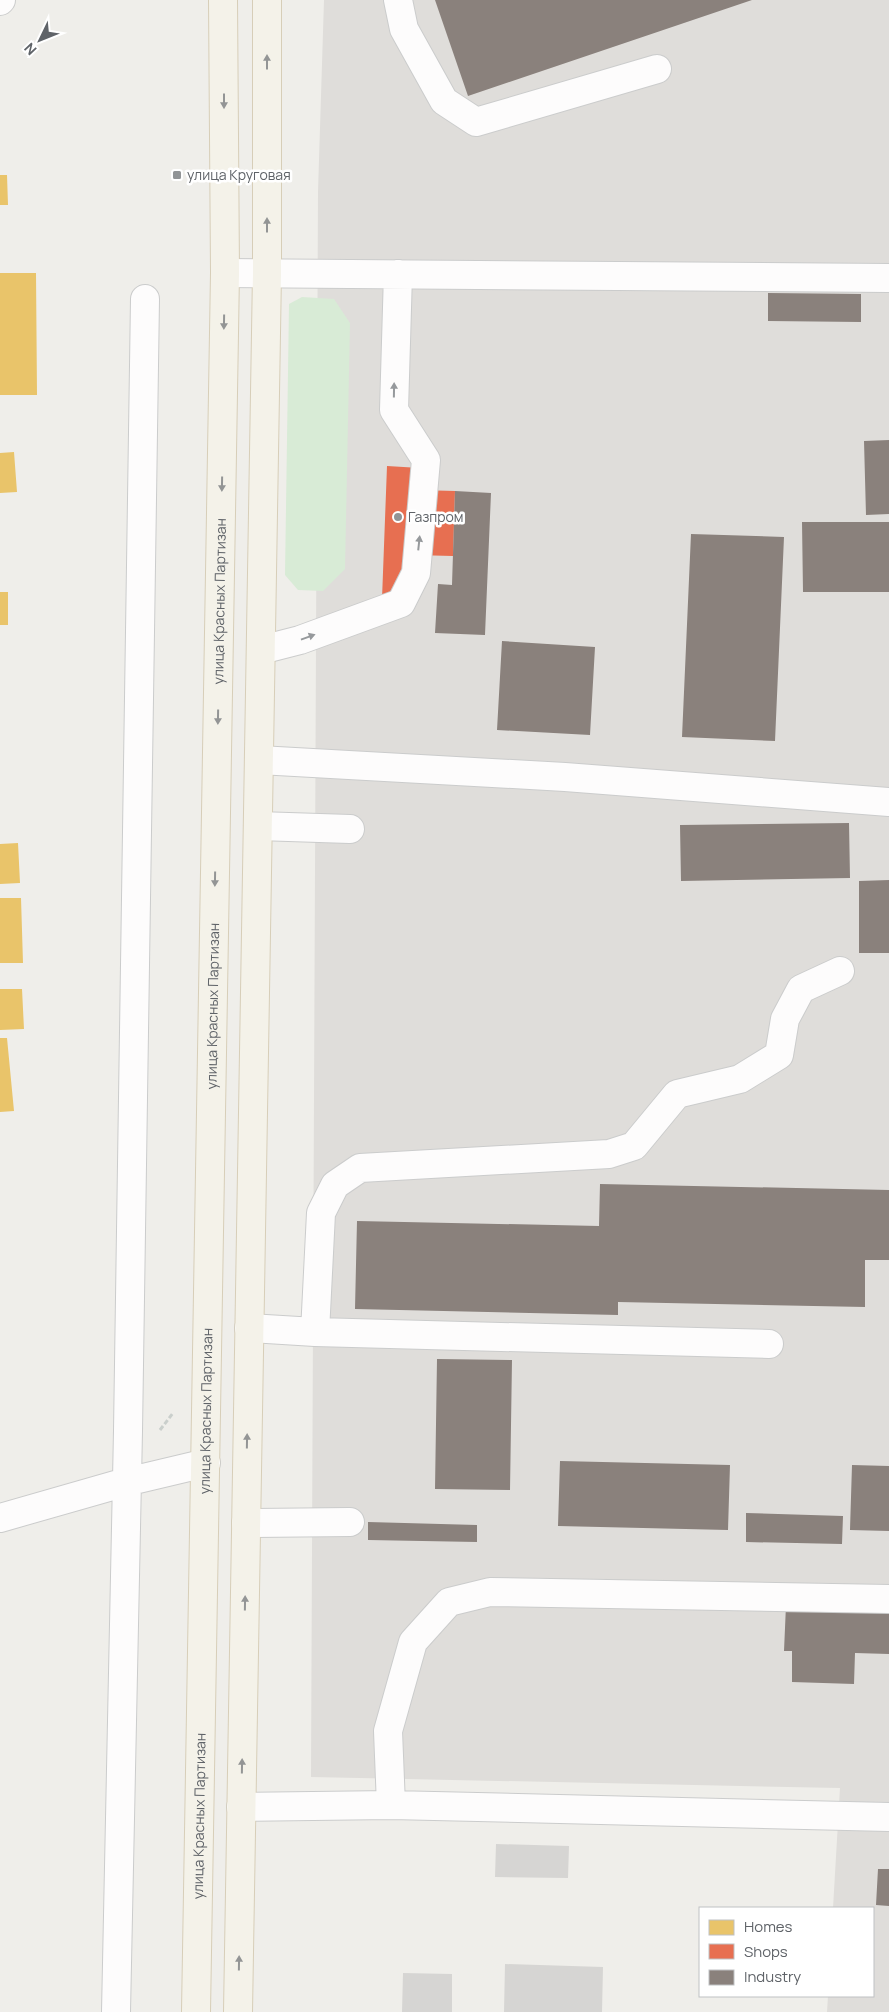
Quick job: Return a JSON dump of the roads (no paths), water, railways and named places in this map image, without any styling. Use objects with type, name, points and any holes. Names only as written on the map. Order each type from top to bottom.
[{"type":"main road","name":"улица Красных Партизан","points":[[196,2012],[225,273],[223,0]]},
{"type":"main road","points":[[238,2012],[267,273],[267,0]]},
{"type":"lane","points":[[398,0],[404,28],[444,101],[476,122],[657,69]]},
{"type":"lane","points":[[225,273],[889,278]]},
{"type":"lane","points":[[261,650],[300,640],[401,603],[416,573],[426,460],[394,410],[398,274]]},
{"type":"lane","points":[[116,2012],[145,299]]},
{"type":"lane","points":[[259,760],[564,777],[889,802]]},
{"type":"lane","points":[[258,826],[350,829]]},
{"type":"lane","points":[[315,1332],[321,1213],[335,1185],[360,1168],[609,1154],[634,1146],[677,1094],[740,1079],[779,1055],[785,1018],[801,989],[840,970]]},
{"type":"lane","points":[[249,1328],[315,1332],[770,1344]]},
{"type":"lane","points":[[0,1518],[126,1482],[206,1463]]},
{"type":"lane","points":[[246,1523],[350,1522]]},
{"type":"lane","points":[[392,1805],[388,1731],[413,1642],[449,1602],[490,1592],[889,1599]]},
{"type":"lane","points":[[242,1807],[392,1805],[889,1817]]},
{"type":"place","name":"улица Круговая","points":[[177,175]]},
{"type":"place","name":"Газпром","points":[[398,517]]}]
